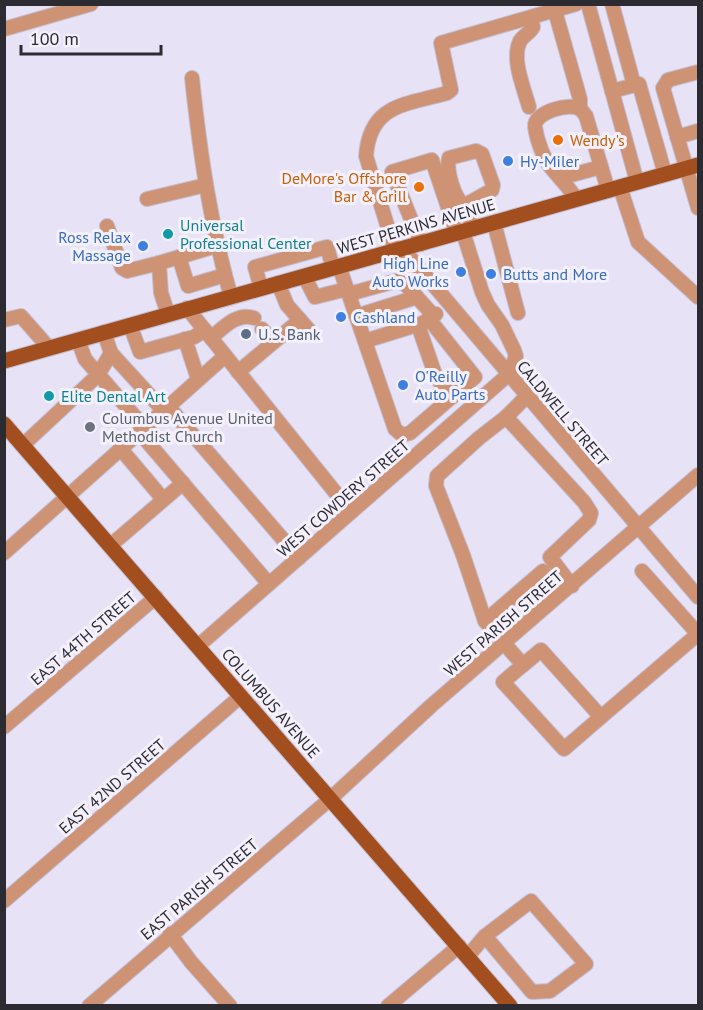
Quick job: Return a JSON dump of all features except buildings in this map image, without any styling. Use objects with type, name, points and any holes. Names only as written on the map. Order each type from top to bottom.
[{"type":"main road","name":"WEST PERKINS AVENUE","points":[[4,361],[692,167]]},
{"type":"main road","name":"COLUMBUS AVENUE","points":[[4,424],[510,1005]]},
{"type":"street","points":[[4,29],[91,4]]},
{"type":"street","points":[[399,250],[366,156],[367,142],[372,128],[382,116],[393,109],[451,90],[441,43],[576,4]]},
{"type":"street","points":[[588,4],[637,182]]},
{"type":"street","points":[[612,4],[634,85]]},
{"type":"street","points":[[555,11],[580,99],[580,109]]},
{"type":"street","points":[[529,107],[517,52],[523,37],[533,27],[531,17]]},
{"type":"street","points":[[699,72],[668,80],[663,88],[676,136],[692,167],[699,208]]},
{"type":"street","points":[[192,78],[200,153],[216,246],[231,297]]},
{"type":"street","points":[[612,91],[639,84],[665,174]]},
{"type":"street","points":[[576,200],[546,159],[535,126],[536,119],[542,114],[573,106],[580,109],[586,116],[601,166],[638,242],[699,297]]},
{"type":"street","points":[[676,136],[699,131]]},
{"type":"street","points":[[421,244],[392,172],[432,160],[464,232],[482,292],[514,350],[516,356],[509,374]]},
{"type":"street","points":[[560,177],[601,166]]},
{"type":"street","points":[[147,199],[206,185]]},
{"type":"street","points":[[464,232],[465,205]]},
{"type":"street","points":[[494,223],[518,313]]},
{"type":"street","points":[[107,226],[122,268],[127,271],[216,246]]},
{"type":"street","points":[[261,288],[255,267],[327,247],[348,291],[395,429],[402,435],[410,433],[475,377],[427,320]]},
{"type":"street","name":"CALDWELL STREET","points":[[399,250],[449,303],[699,597]]},
{"type":"street","points":[[179,257],[188,286],[225,275]]},
{"type":"street","points":[[159,263],[161,293],[168,314]]},
{"type":"street","points":[[304,276],[315,297],[396,281],[405,284],[417,297],[427,320],[436,377],[453,397]]},
{"type":"street","points":[[238,372],[273,342],[304,325],[287,305],[278,283]]},
{"type":"street","points":[[356,316],[417,297]]},
{"type":"street","points":[[365,341],[427,320],[449,303]]},
{"type":"street","points":[[187,308],[351,512]]},
{"type":"street","points":[[130,325],[140,352],[208,334],[246,315],[258,323],[273,342]]},
{"type":"street","points":[[4,320],[21,316],[49,348]]},
{"type":"street","points":[[104,333],[111,352],[149,394],[166,408],[299,558]]},
{"type":"street","points":[[185,339],[198,379]]},
{"type":"street","points":[[78,340],[85,359],[130,411],[141,429],[183,483],[269,584]]},
{"type":"street","points":[[23,445],[98,375],[111,352]]},
{"type":"street","points":[[4,553],[68,497],[120,447],[225,356]]},
{"type":"street","name":"WEST COWDERY STREET","points":[[198,646],[509,374]]},
{"type":"street","points":[[130,411],[149,394]]},
{"type":"street","points":[[523,665],[485,621],[463,555],[436,486],[437,476],[527,396]]},
{"type":"street","points":[[506,417],[584,502],[591,513],[589,520],[550,557],[572,586]]},
{"type":"street","points":[[120,447],[163,500]]},
{"type":"street","name":"WEST PARISH STREET","points":[[330,799],[432,705],[699,475]]},
{"type":"street","points":[[111,545],[183,483]]},
{"type":"street","points":[[485,621],[543,571]]},
{"type":"street","points":[[601,717],[541,650],[503,682],[564,749],[698,634],[642,571]]},
{"type":"street","name":"EAST 44TH STREET","points":[[4,727],[156,597]]},
{"type":"street","name":"EAST 42ND STREET","points":[[4,901],[241,696]]},
{"type":"street","name":"EAST PARISH STREET","points":[[89,1005],[330,799]]},
{"type":"street","points":[[388,1005],[531,900],[586,964],[550,991],[532,992],[484,936]]},
{"type":"street","points":[[171,934],[187,957],[230,1005]]},
{"type":"place","name":"Wendy's","points":[[558,140]]},
{"type":"place","name":"Hy-Miler","points":[[508,161]]},
{"type":"place","name":"DeMore's Offshore Bar & Grill","points":[[419,187]]},
{"type":"place","name":"Universal Professional Center","points":[[168,234]]},
{"type":"place","name":"Ross Relax Massage","points":[[143,246]]},
{"type":"place","name":"High Line Auto Works","points":[[461,272]]},
{"type":"place","name":"Butts and More","points":[[491,274]]},
{"type":"place","name":"Cashland","points":[[341,317]]},
{"type":"place","name":"U.S. Bank","points":[[246,334]]},
{"type":"place","name":"O'Reilly Auto Parts","points":[[403,385]]},
{"type":"place","name":"Elite Dental Art","points":[[49,396]]},
{"type":"place","name":"Columbus Avenue United Methodist Church","points":[[90,427]]}]
